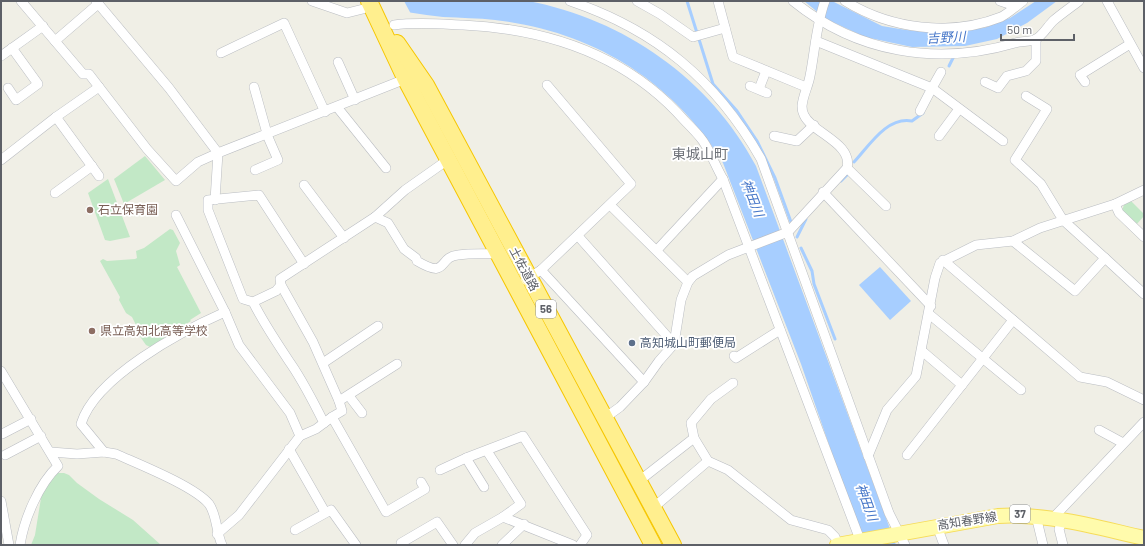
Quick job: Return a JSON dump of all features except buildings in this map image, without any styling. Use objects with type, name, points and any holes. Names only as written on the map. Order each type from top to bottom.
[{"type":"highway","name":"56","points":[[371,12],[381,1]]},
{"type":"highway","name":"土佐道路","points":[[371,12],[412,76],[528,278],[606,417],[673,545]]},
{"type":"highway","name":"土佐道路","points":[[412,76],[449,159],[499,254],[528,278],[653,545]]},
{"type":"main road","name":"高知春野線","points":[[838,545],[900,537],[937,526],[998,516],[1036,516],[1058,519],[1144,538]]},
{"type":"street","points":[[21,1],[83,74],[89,74],[147,149],[176,181],[198,162],[218,153],[325,112],[412,76]]},
{"type":"street","points":[[312,1],[347,13],[371,12],[412,23],[493,26],[546,36],[588,50],[633,74],[668,101],[703,141],[723,179],[751,246],[780,330],[861,543]]},
{"type":"street","points":[[570,1],[603,13],[668,49],[704,81],[733,115],[761,159],[786,233],[868,456],[889,513],[900,537]]},
{"type":"street","points":[[637,1],[660,14],[688,34],[699,37],[725,28]]},
{"type":"street","points":[[718,1],[733,57],[806,87]]},
{"type":"street","points":[[793,1],[843,34],[878,47],[921,54],[987,51],[1036,39],[1053,21],[1079,1]]},
{"type":"street","points":[[606,417],[620,407],[644,382],[659,361],[674,344],[681,300],[688,282],[708,266],[728,255],[786,233],[847,168],[848,163],[840,147],[804,116],[802,109],[806,87],[810,77],[819,18],[825,1]]},
{"type":"street","points":[[845,1],[881,20],[903,25],[953,27],[986,22],[1003,16],[1020,4]]},
{"type":"street","points":[[1000,1],[1020,4]]},
{"type":"street","points":[[1107,1],[1130,44],[1141,57],[1144,68]]},
{"type":"street","points":[[55,41],[97,2],[169,88],[218,153],[215,200]]},
{"type":"street","points":[[221,53],[284,23],[325,112]]},
{"type":"street","points":[[1,56],[43,26]]},
{"type":"street","points":[[985,82],[998,88],[1007,76],[1026,72],[1036,61],[1036,39]]},
{"type":"street","points":[[816,41],[932,88],[1003,141]]},
{"type":"street","points":[[1085,82],[1080,75],[1130,44]]},
{"type":"street","points":[[8,88],[19,103],[38,84],[12,48]]},
{"type":"street","points":[[338,62],[355,100]]},
{"type":"street","points":[[759,89],[766,71]]},
{"type":"street","points":[[920,111],[941,72]]},
{"type":"street","points":[[547,85],[631,184],[578,236],[528,278],[644,382]]},
{"type":"street","points":[[1,160],[56,117],[100,87]]},
{"type":"street","points":[[254,87],[268,134],[278,160],[255,170]]},
{"type":"street","points":[[1026,96],[1047,109],[1015,160],[1041,184],[1063,220],[1144,294]]},
{"type":"street","points":[[337,107],[374,160],[386,168]]},
{"type":"street","points":[[939,136],[959,109]]},
{"type":"street","points":[[56,117],[93,163],[99,176]]},
{"type":"street","points":[[774,136],[797,141],[814,125]]},
{"type":"street","points":[[217,534],[239,515],[300,436],[316,429],[342,411],[323,363],[281,285],[280,279],[344,238],[375,216],[405,190],[449,159]]},
{"type":"street","points":[[55,192],[93,163]]},
{"type":"street","points":[[847,168],[886,206]]},
{"type":"street","points":[[657,250],[723,179]]},
{"type":"street","points":[[304,184],[344,238]]},
{"type":"street","points":[[868,456],[887,410],[916,376],[922,352],[937,268],[943,260],[976,245],[1013,241],[1040,228],[1115,204],[1144,190]]},
{"type":"street","points":[[823,192],[930,310],[1021,390]]},
{"type":"street","points":[[281,285],[276,291],[253,302],[243,299],[208,210],[208,200],[259,195],[304,264]]},
{"type":"street","points":[[1115,204],[1119,213],[1144,237]]},
{"type":"street","points":[[610,205],[688,282]]},
{"type":"street","points":[[176,214],[225,312],[239,345],[290,413],[300,436]]},
{"type":"street","points":[[375,216],[388,223],[404,249],[416,258],[417,261],[430,269],[438,269],[456,255],[480,253],[499,254]]},
{"type":"street","points":[[578,236],[674,344]]},
{"type":"street","points":[[1013,241],[1076,291],[1105,258]]},
{"type":"street","points":[[943,260],[1080,377],[1107,382],[1144,400]]},
{"type":"street","points":[[253,302],[265,327],[292,365],[310,395],[324,423]]},
{"type":"street","points":[[104,452],[81,424],[84,413],[100,394],[126,369],[145,355],[225,312]]},
{"type":"street","points":[[907,455],[1013,320]]},
{"type":"street","points":[[323,363],[378,326]]},
{"type":"street","points":[[734,356],[736,358],[780,330]]},
{"type":"street","points":[[922,352],[962,385]]},
{"type":"street","points":[[339,401],[397,364]]},
{"type":"street","points":[[1,371],[51,452],[58,466],[51,472],[40,489],[20,545]]},
{"type":"street","points":[[733,383],[711,399],[691,423],[694,438],[708,461],[728,470],[791,520],[828,530],[835,538],[838,545]]},
{"type":"street","points":[[349,396],[362,413]]},
{"type":"street","points":[[332,417],[386,512],[425,489],[421,482]]},
{"type":"street","points":[[2,434],[31,419]]},
{"type":"street","points":[[1063,545],[1058,519],[1144,422]]},
{"type":"street","points":[[1099,430],[1124,443]]},
{"type":"street","points":[[5,455],[41,436]]},
{"type":"street","points":[[440,470],[466,458],[523,436],[587,535],[580,545]]},
{"type":"street","points":[[639,481],[694,438]]},
{"type":"street","points":[[289,449],[325,512]]},
{"type":"street","points":[[465,545],[475,534],[521,504],[487,451]]},
{"type":"street","points":[[51,452],[77,454],[104,452],[116,454],[189,490],[208,503],[215,518],[217,534],[222,545]]},
{"type":"street","points":[[466,458],[484,487]]},
{"type":"street","points":[[654,508],[708,461]]},
{"type":"street","points":[[1,501],[9,545]]},
{"type":"street","points":[[295,530],[331,510],[335,513],[356,545]]},
{"type":"street","points":[[1036,516],[1043,545]]},
{"type":"street","points":[[503,517],[524,524],[573,545]]},
{"type":"street","points":[[401,543],[413,541],[437,522],[453,545]]},
{"type":"street","points":[[502,545],[524,524]]},
{"type":"street","points":[[937,526],[944,545]]},
{"type":"green space","points":[[145,156],[165,180],[124,204],[114,179]]},
{"type":"green space","points":[[108,179],[130,237],[110,241],[105,240],[88,193]]},
{"type":"green space","points":[[1131,201],[1144,214],[1136,225],[1122,210],[1124,205]]},
{"type":"green space","points":[[170,229],[173,230],[180,243],[176,251],[180,265],[177,267],[201,313],[150,347],[146,345],[134,328],[136,325],[132,317],[126,313],[119,300],[120,297],[100,261],[103,259],[107,261],[135,259],[137,258],[136,251],[144,248]]},
{"type":"green space","points":[[56,473],[64,473],[69,475],[77,483],[99,499],[133,520],[161,545],[31,545],[35,535],[42,492]]},
{"type":"water","name":"神田川","points":[[335,1],[528,1],[563,10],[598,22],[630,38],[661,58],[689,80],[714,106],[737,135],[756,166],[896,545],[866,545],[844,488],[801,364],[723,163],[703,133],[680,107],[654,84],[626,64],[596,48],[564,35],[530,26],[495,20],[443,17]]},
{"type":"water","name":"吉野川","points":[[804,1],[832,1],[882,26],[906,30],[936,32],[984,28],[1010,18],[1036,1],[1057,1],[1027,23],[997,39],[965,46],[912,47],[865,37],[826,19]]},
{"type":"water","points":[[880,267],[911,301],[890,320],[859,285]]},
{"type":"pier","points":[[337,1],[404,1],[411,14],[338,4]]},
{"type":"waterway","points":[[687,1],[713,84],[737,111],[757,141],[775,178],[791,222]]},
{"type":"waterway","points":[[949,66],[954,56]]},
{"type":"waterway","points":[[854,162],[879,134],[894,123],[912,121],[923,113]]},
{"type":"waterway","points":[[841,181],[849,173]]},
{"type":"waterway","points":[[797,237],[806,219]]},
{"type":"waterway","points":[[801,248],[812,271],[814,284],[835,339]]},
{"type":"place","name":"石立保育園","points":[[90,210]]},
{"type":"place","name":"県立高知北高等学校","points":[[92,331]]},
{"type":"place","name":"高知城山町郵便局","points":[[632,343]]},
{"type":"district","name":"東城山町","points":[[700,154]]}]
